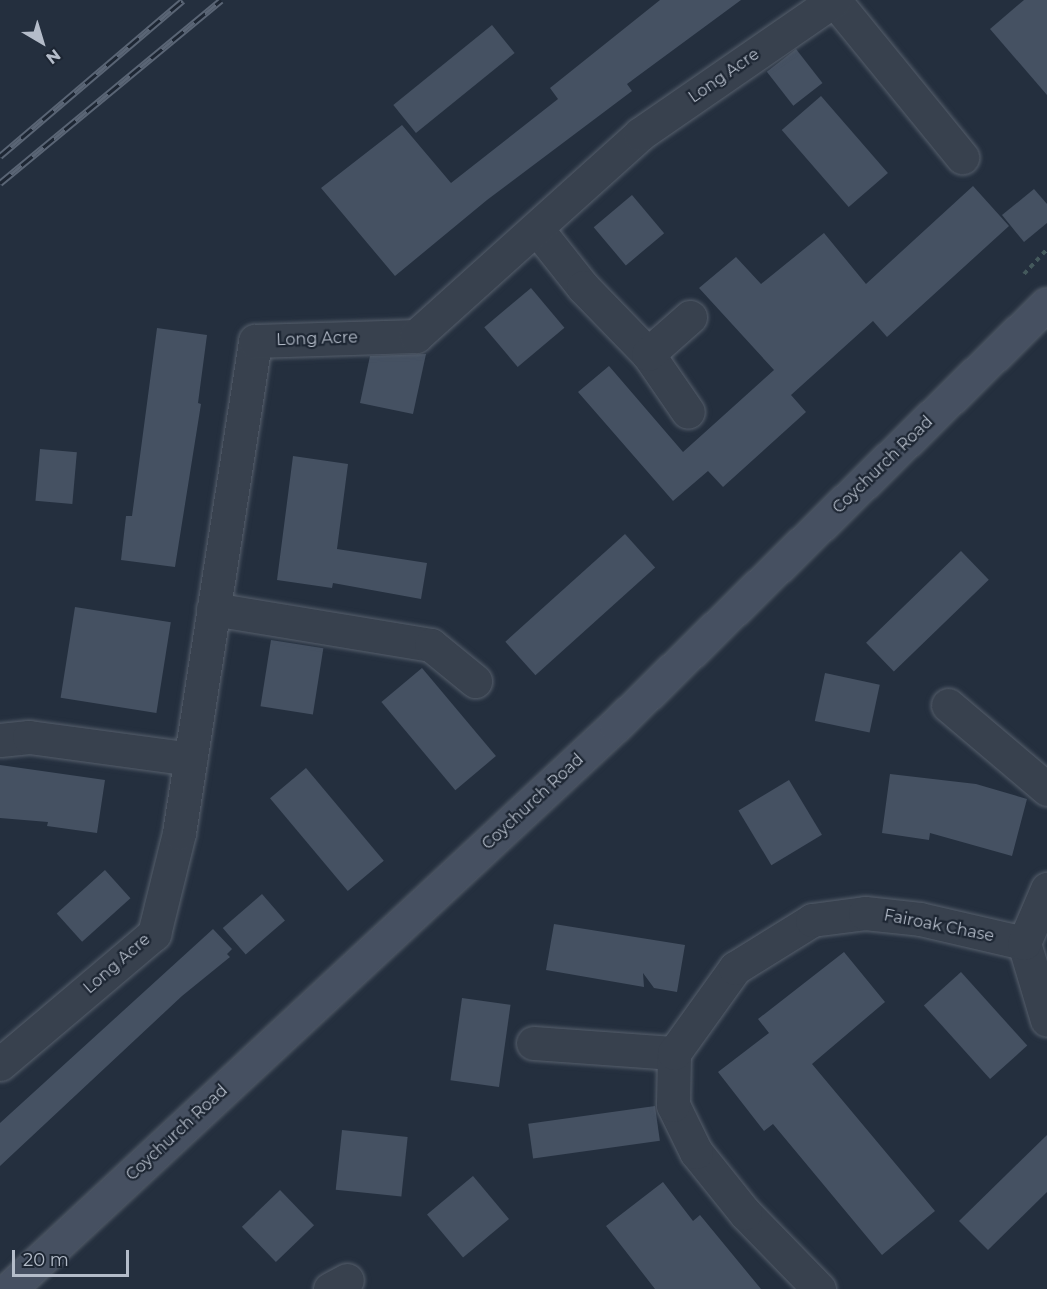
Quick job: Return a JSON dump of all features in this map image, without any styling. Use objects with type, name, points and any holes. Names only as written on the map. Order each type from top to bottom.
[{"type":"main road","name":"Coychurch Road","points":[[9,1289],[616,725],[1047,304]]},
{"type":"street","name":"Long Acre","points":[[0,1064],[154,934],[179,833],[255,341],[416,336],[640,134],[834,0],[962,157]]},
{"type":"street","points":[[537,229],[583,287],[648,354],[688,412]]},
{"type":"street","points":[[648,354],[690,317]]},
{"type":"street","points":[[213,609],[431,645],[475,681]]},
{"type":"street","points":[[948,705],[1047,789]]},
{"type":"street","points":[[0,740],[29,737],[191,759]]},
{"type":"street","points":[[1047,889],[1024,943],[1047,1020]]},
{"type":"street","name":"Fairoak Chase","points":[[674,1053],[735,968],[812,920],[865,913],[920,919],[1024,943]]},
{"type":"street","points":[[533,1043],[674,1053],[673,1105],[696,1152],[745,1213],[819,1289]]},
{"type":"building","points":[[660,0],[741,0],[627,84],[632,91],[487,200],[395,276],[321,188],[402,125],[451,183],[558,99],[550,88]]},
{"type":"building","points":[[1024,0],[1047,0],[1047,95],[990,29]]},
{"type":"building","points":[[492,25],[515,53],[416,133],[393,105]]},
{"type":"building","points":[[796,49],[822,83],[793,106],[767,72]]},
{"type":"building","points":[[821,96],[888,173],[849,207],[782,130]]},
{"type":"building","points":[[973,186],[1009,226],[887,337],[873,321],[791,395],[806,412],[723,487],[708,471],[673,501],[578,392],[609,366],[683,452],[774,370],[699,288],[736,257],[761,284],[824,233],[866,284]]},
{"type":"building","points":[[1034,189],[1047,204],[1047,223],[1024,242],[1002,215]]},
{"type":"building","points":[[632,195],[664,233],[626,265],[594,227]]},
{"type":"building","points":[[531,288],[564,328],[518,367],[484,327]]},
{"type":"building","points":[[157,328],[207,335],[198,403],[201,404],[175,567],[121,560],[126,516],[132,516]]},
{"type":"building","points":[[426,354],[413,414],[360,403],[370,356]]},
{"type":"building","points":[[40,449],[77,452],[72,504],[35,501]]},
{"type":"building","points":[[293,456],[348,464],[337,549],[427,563],[421,599],[333,583],[332,588],[277,580]]},
{"type":"building","points":[[625,534],[655,567],[535,675],[505,642]]},
{"type":"building","points":[[961,551],[989,580],[894,671],[866,643]]},
{"type":"building","points":[[75,607],[171,622],[156,713],[61,698]]},
{"type":"building","points":[[271,640],[323,648],[313,714],[261,706]]},
{"type":"building","points":[[422,668],[496,756],[455,790],[381,702]]},
{"type":"building","points":[[825,673],[880,685],[870,733],[815,721]]},
{"type":"building","points":[[0,765],[105,780],[97,833],[47,826],[48,822],[0,818]]},
{"type":"building","points":[[306,768],[384,861],[348,891],[270,798]]},
{"type":"building","points":[[890,774],[976,784],[1027,799],[1012,856],[930,833],[929,840],[882,833]]},
{"type":"building","points":[[789,780],[822,835],[771,865],[738,810]]},
{"type":"building","points":[[105,870],[130,898],[82,942],[57,913]]},
{"type":"building","points":[[262,894],[285,920],[246,955],[223,928]]},
{"type":"building","points":[[554,924],[685,945],[677,992],[654,988],[643,973],[644,987],[546,970]]},
{"type":"building","points":[[213,929],[232,949],[227,954],[230,957],[182,996],[0,1166],[0,1123]]},
{"type":"building","points":[[844,952],[885,1002],[812,1064],[935,1211],[882,1255],[773,1124],[764,1131],[718,1072],[769,1033],[758,1019]]},
{"type":"building","points":[[961,972],[1027,1046],[990,1079],[924,1005]]},
{"type":"building","points":[[462,998],[511,1005],[499,1087],[450,1080]]},
{"type":"building","points":[[655,1106],[660,1141],[533,1158],[528,1124]]},
{"type":"building","points":[[342,1130],[408,1137],[401,1197],[336,1190]]},
{"type":"building","points":[[1047,1135],[1047,1192],[988,1250],[959,1221]]},
{"type":"building","points":[[473,1176],[509,1219],[463,1257],[427,1215]]},
{"type":"building","points":[[663,1182],[693,1221],[700,1215],[761,1289],[655,1289],[606,1226]]},
{"type":"building","points":[[280,1190],[314,1225],[276,1262],[242,1227]]},
{"type":"railway","points":[[0,156],[183,0]]},
{"type":"railway","points":[[0,183],[221,0]]}]
